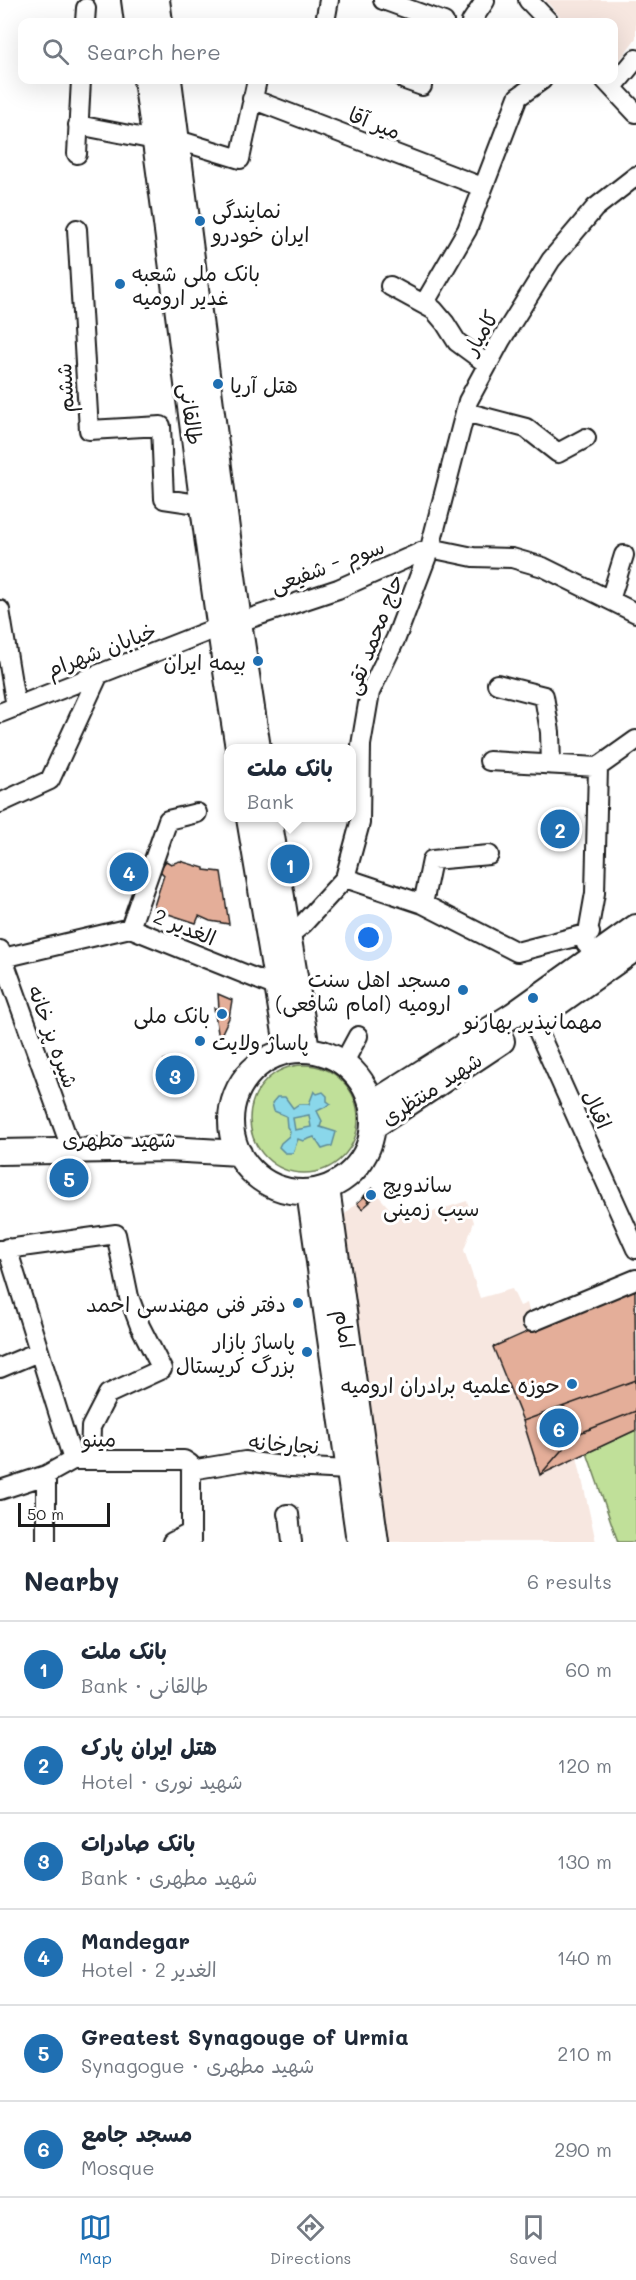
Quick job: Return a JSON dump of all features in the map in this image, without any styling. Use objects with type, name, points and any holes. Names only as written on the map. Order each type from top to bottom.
[{"type":"main road","points":[[134,0],[136,18]]},
{"type":"main road","points":[[157,0],[159,18]]},
{"type":"main road","name":"طالقانی","points":[[147,84],[166,140],[229,624],[238,744]]},
{"type":"main road","name":"طالقانی","points":[[169,84],[166,140],[204,505],[257,744]]},
{"type":"main road","points":[[250,822],[277,987],[297,1050]]},
{"type":"main road","points":[[270,822],[287,937],[297,1050]]},
{"type":"main road","name":"شهید منتظری","points":[[373,1115],[534,1020],[571,982],[636,927]]},
{"type":"main road","name":"شهید منتظری","points":[[373,1115],[513,1015],[636,948]]},
{"type":"main road","points":[[297,1050],[320,1051],[344,1062],[364,1084],[373,1115],[371,1140],[359,1164],[339,1182],[318,1190],[292,1192],[276,1187],[254,1173],[238,1153],[232,1136],[231,1117],[234,1098],[249,1074],[270,1057],[297,1050]]},
{"type":"main road","name":"شهید مطهری","points":[[0,1138],[175,1139],[210,1136],[222,1128],[231,1117]]},
{"type":"main road","name":"شهید مطهری","points":[[0,1152],[41,1158],[168,1149],[238,1153]]},
{"type":"main road","name":"امام","points":[[318,1190],[348,1470],[359,1542]]},
{"type":"main road","name":"امام","points":[[318,1190],[376,1542]]},
{"type":"street","points":[[326,18],[329,0]]},
{"type":"street","points":[[383,0],[433,18]]},
{"type":"street","points":[[528,0],[545,18]]},
{"type":"street","points":[[474,18],[485,1]]},
{"type":"street","points":[[618,75],[636,59]]},
{"type":"street","points":[[77,154],[81,84]]},
{"type":"street","points":[[78,125],[166,140],[240,159],[256,84]]},
{"type":"street","points":[[424,304],[467,230],[518,97],[536,84]]},
{"type":"street","points":[[610,84],[636,113]]},
{"type":"street","name":"میر آقا","points":[[252,99],[482,187]]},
{"type":"street","name":"کامیار","points":[[430,548],[468,401],[487,364],[551,260],[595,208],[636,176]]},
{"type":"street","name":"ششم","points":[[77,229],[89,430],[161,426],[164,499],[204,505]]},
{"type":"street","points":[[390,286],[434,310],[457,342],[487,364]]},
{"type":"street","points":[[465,412],[526,428],[558,453],[586,438]]},
{"type":"street","points":[[430,548],[473,557],[513,558],[543,567],[636,613]]},
{"type":"street","name":"سوم - شفیعی","points":[[229,624],[338,589],[430,548]]},
{"type":"street","name":"حاج محمد تقی","points":[[345,878],[360,823],[361,745],[370,692],[396,638],[430,548]]},
{"type":"street","points":[[610,600],[624,555]]},
{"type":"street","points":[[0,610],[8,710]]},
{"type":"street","name":"خیابان شهرام","points":[[8,710],[229,624]]},
{"type":"street","points":[[0,802],[50,780],[99,674]]},
{"type":"street","points":[[497,684],[544,696],[550,732],[551,764]]},
{"type":"street","points":[[489,761],[598,767],[636,740]]},
{"type":"street","points":[[571,982],[590,933],[595,893],[598,767]]},
{"type":"street","points":[[130,928],[168,820],[197,813]]},
{"type":"street","points":[[423,904],[432,860],[489,855]]},
{"type":"street","points":[[287,937],[303,924],[345,878],[423,904],[517,952],[590,933]]},
{"type":"street","name":"2 الغدیر","points":[[2,954],[130,928],[277,987]]},
{"type":"street","name":"شیره پز خانه","points":[[2,954],[8,999],[67,1137]]},
{"type":"street","name":"اقبال","points":[[534,1020],[628,1212],[636,1249]]},
{"type":"street","points":[[344,1062],[358,1035]]},
{"type":"street","points":[[116,1234],[129,1297],[140,1326],[162,1369],[108,1394],[91,1427],[82,1460],[38,1352],[3,1249],[116,1234]]},
{"type":"street","points":[[532,1322],[636,1279]]},
{"type":"street","points":[[0,1368],[38,1352]]},
{"type":"street","name":"مینو","points":[[0,1490],[82,1460],[184,1460],[190,1464],[191,1470],[218,1467]]},
{"type":"street","name":"نجارخانه","points":[[218,1467],[245,1461],[291,1467],[348,1470]]},
{"type":"street","points":[[172,1542],[190,1537],[191,1470]]},
{"type":"street","points":[[46,1475],[46,1542]]},
{"type":"street","points":[[287,1515],[289,1514],[292,1542]]},
{"type":"shaded area","points":[[545,0],[636,0],[636,38],[618,61],[618,18],[561,18]]},
{"type":"shaded area","points":[[372,1188],[394,1214],[413,1210],[423,1215],[467,1201],[474,1222],[464,1250],[480,1298],[512,1289],[520,1306],[527,1303],[532,1322],[529,1330],[493,1347],[523,1421],[540,1474],[577,1457],[596,1542],[386,1542],[343,1216]]},
{"type":"green space","points":[[304,1065],[325,1069],[342,1081],[354,1098],[358,1119],[354,1140],[342,1157],[325,1169],[304,1173],[283,1169],[266,1157],[254,1140],[250,1119],[254,1098],[266,1081],[283,1069]]},
{"type":"green space","points":[[636,1430],[636,1542],[618,1542],[587,1453]]},
{"type":"water","points":[[314,1091],[317,1094],[323,1092],[327,1096],[327,1101],[331,1104],[317,1111],[322,1121],[320,1127],[336,1132],[332,1146],[322,1149],[314,1137],[303,1141],[298,1139],[293,1153],[285,1153],[279,1147],[289,1136],[290,1131],[287,1127],[286,1116],[274,1111],[272,1103],[277,1097],[285,1097],[293,1108],[299,1104],[309,1104]],"holes":[[[309,1115],[311,1127],[295,1130],[293,1118]]]},
{"type":"building","points":[[166,861],[171,864],[180,861],[204,868],[204,870],[221,872],[229,924],[210,921],[199,916],[196,923],[153,909],[164,875],[159,870]]},
{"type":"building","name":"بانک ملی","points":[[218,994],[232,1000],[229,1018],[219,1039],[214,1008],[219,1009]]},
{"type":"building","points":[[164,1060],[192,1067],[182,1087],[160,1082]]},
{"type":"building","name":"ساندویچ سیب زمینی","points":[[372,1188],[378,1194],[369,1202],[364,1196]]},
{"type":"building","name":"ساندویچ سیب زمینی","points":[[365,1196],[370,1202],[362,1209],[357,1203]]},
{"type":"building","name":"حوزه علمیه برادران ارومیه","points":[[635,1284],[636,1430],[540,1475],[523,1421],[493,1347]]},
{"type":"building","points":[[636,1380],[636,1411],[575,1435],[540,1475],[523,1421]]},
{"type":"place","name":"نمایندگی ایران خودرو","points":[[200,221]]},
{"type":"place","name":"بانک ملی شعبه غدیر ارومیه","points":[[120,284]]},
{"type":"place","name":"هتل آریا","points":[[218,384]]},
{"type":"place","name":"بیمه ایران","points":[[258,661]]},
{"type":"place","name":"هتل ایران پارک","points":[[560,829]]},
{"type":"place","name":"بانک ملت","points":[[290,864]]},
{"type":"place","name":"Mandegar","points":[[129,872]]},
{"type":"place","name":"مسجد اهل سنت ارومیه (امام شافعی)","points":[[463,990]]},
{"type":"place","name":"مهمانپذیر بهارنو","points":[[533,998]]},
{"type":"place","name":"بانک ملی","points":[[222,1014]]},
{"type":"place","name":"پاساژ ولایت","points":[[200,1041]]},
{"type":"place","name":"بانک صادرات","points":[[175,1075]]},
{"type":"place","name":"Greatest Synagouge of Urmia","points":[[69,1178]]},
{"type":"place","name":"ساندویچ سیب زمینی","points":[[371,1195]]},
{"type":"place","name":"دفتر فنی مهندسی احمد","points":[[298,1303]]},
{"type":"place","name":"پاساژ بازار بزرگ کریستال","points":[[307,1352]]},
{"type":"place","name":"حوزه علمیه برادران ارومیه","points":[[572,1384]]},
{"type":"place","name":"مسجد جامع","points":[[559,1428]]}]
